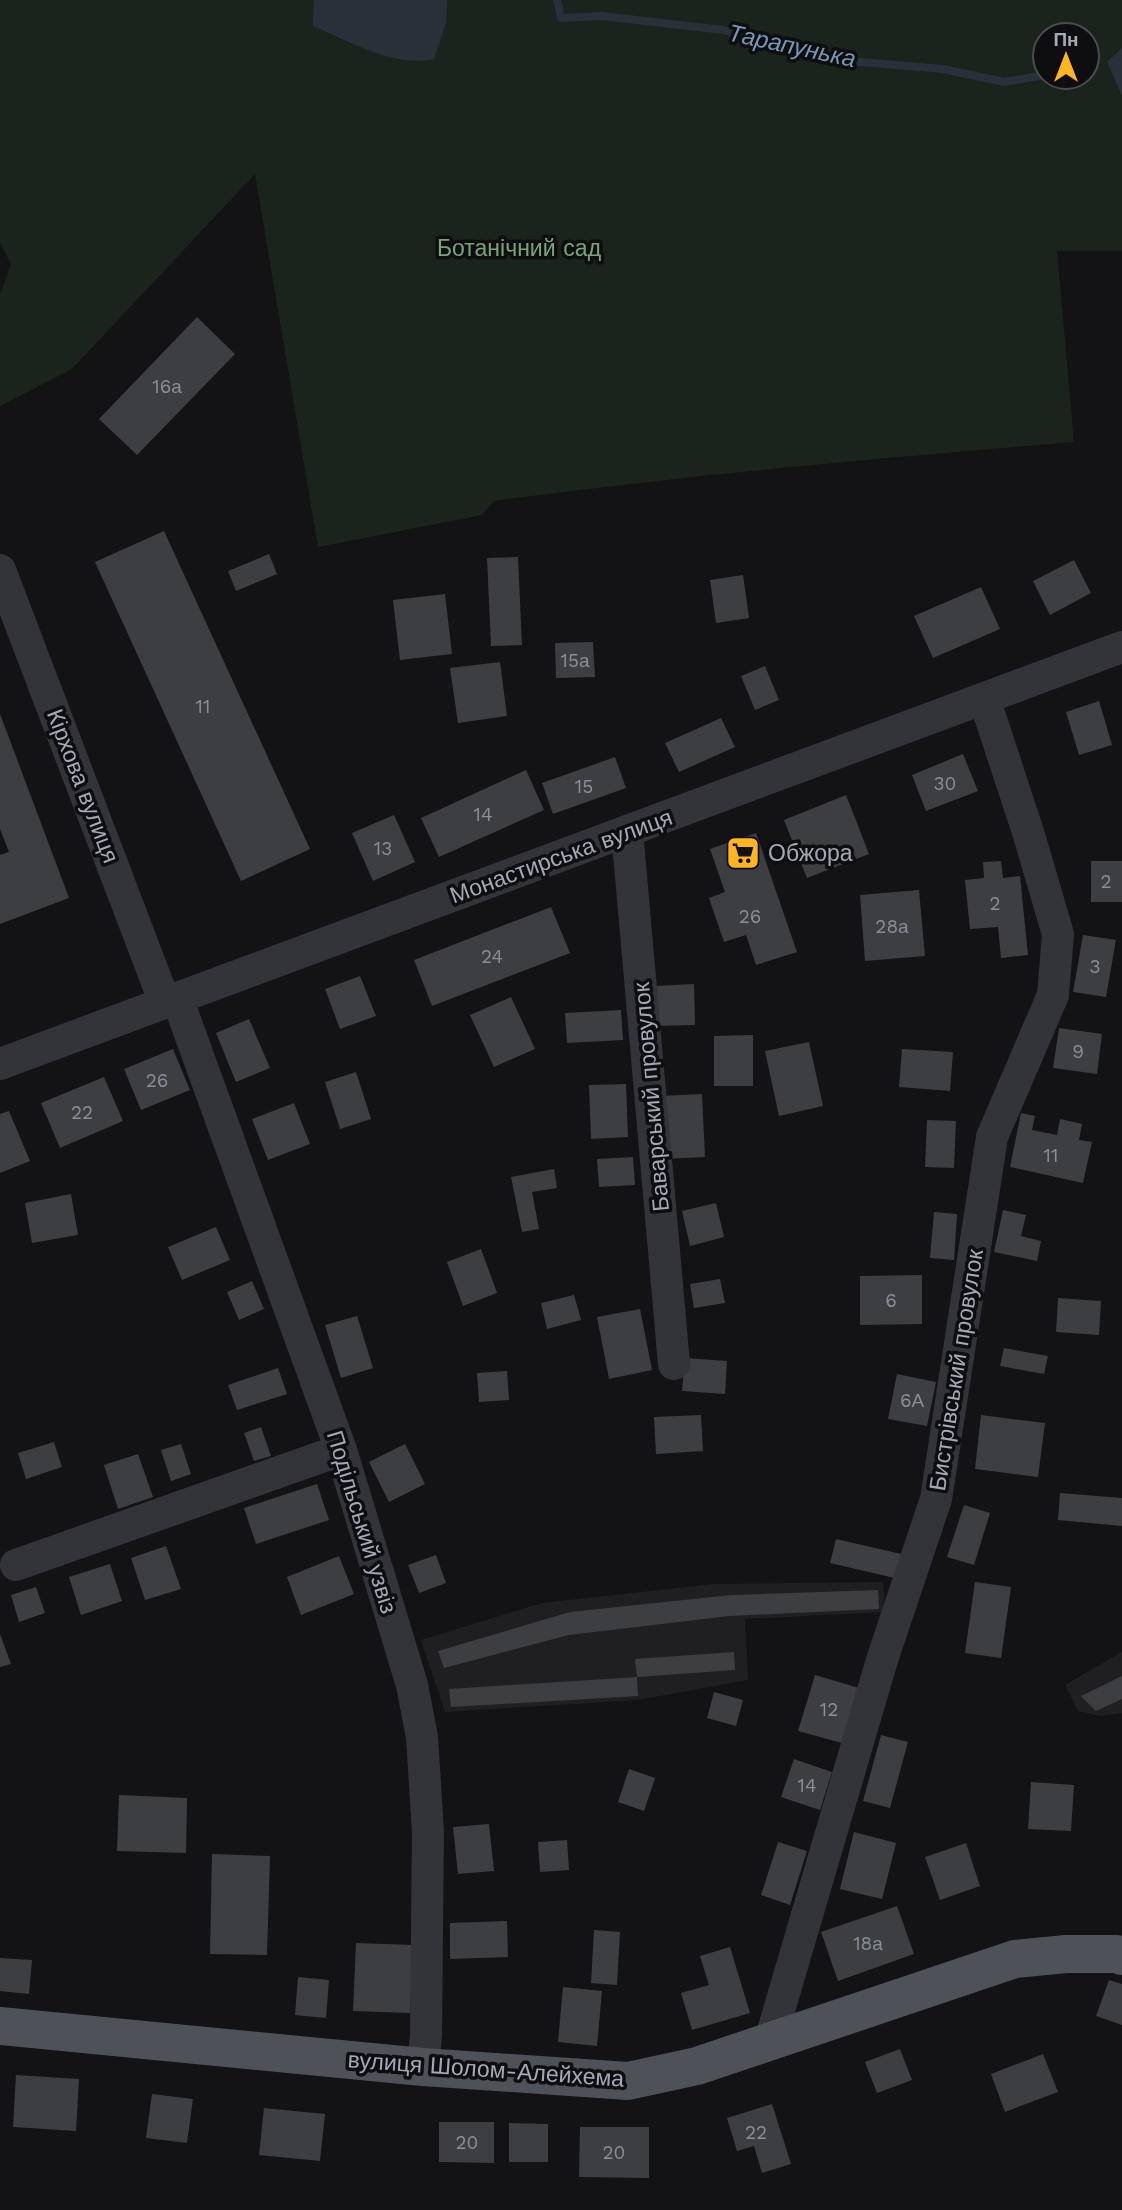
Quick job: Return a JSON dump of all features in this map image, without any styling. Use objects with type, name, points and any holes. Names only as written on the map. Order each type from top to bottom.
[{"type":"main road","name":"вулиця Шолом-Алейхема","points":[[0,2026],[423,2067],[628,2081],[697,2066],[1015,1959],[1066,1954],[1122,1956]]},
{"type":"street","name":"Кірхова вулиця","points":[[0,570],[171,1001]]},
{"type":"street","name":"Монастирська вулиця","points":[[0,1064],[1122,647]]},
{"type":"street","name":"Бистрівський провулок","points":[[770,2041],[882,1660],[936,1499],[992,1137],[1052,995],[1058,934],[984,698]]},
{"type":"street","name":"Баварський провулок","points":[[627,831],[674,1364]]},
{"type":"street","name":"Подільський узвіз","points":[[171,1001],[341,1450],[412,1685],[422,1737],[428,1832],[426,2035],[423,2067]]},
{"type":"street","points":[[16,1565],[341,1450]]},
{"type":"shaded area","points":[[314,0],[447,0],[446,23],[434,59],[403,60],[372,52],[313,26]]},
{"type":"shaded area","points":[[1122,48],[1122,96],[1107,62]]},
{"type":"shaded area","points":[[883,1582],[885,1612],[745,1619],[748,1680],[638,1700],[445,1712],[421,1640],[542,1603],[714,1584]]},
{"type":"shaded area","points":[[1122,1652],[1122,1713],[1101,1716],[1078,1711],[1065,1685]]},
{"type":"green space","name":"Ботанічний сад","points":[[0,0],[1122,0],[1122,251],[1057,251],[1074,442],[711,475],[494,501],[482,515],[318,547],[255,174],[72,369],[0,406],[0,295],[11,264],[0,243]]},
{"type":"building","points":[[197,317],[235,354],[137,455],[99,419]]},
{"type":"building","points":[[164,531],[310,849],[241,881],[95,562]]},
{"type":"building","points":[[269,554],[277,574],[236,591],[228,571]]},
{"type":"building","points":[[518,557],[522,645],[491,646],[487,558]]},
{"type":"building","points":[[1074,560],[1091,593],[1050,615],[1033,581]]},
{"type":"building","points":[[743,575],[749,618],[716,623],[710,580]]},
{"type":"building","points":[[981,587],[1000,629],[933,658],[914,616]]},
{"type":"building","points":[[445,594],[452,654],[400,660],[393,600]]},
{"type":"building","points":[[593,642],[595,677],[556,678],[555,643]]},
{"type":"building","points":[[500,662],[507,716],[458,723],[450,668]]},
{"type":"building","points":[[765,666],[779,700],[755,710],[741,676]]},
{"type":"building","points":[[1099,701],[1112,745],[1079,755],[1066,712]]},
{"type":"building","points":[[0,714],[69,898],[0,924],[0,855],[9,852],[0,829]]},
{"type":"building","points":[[721,718],[735,747],[679,772],[665,743]]},
{"type":"building","points":[[963,754],[978,791],[926,811],[912,775]]},
{"type":"building","points":[[615,757],[626,788],[553,814],[542,783]]},
{"type":"building","points":[[526,770],[544,810],[439,857],[421,818]]},
{"type":"building","points":[[846,795],[869,854],[807,878],[784,820]]},
{"type":"building","points":[[394,815],[415,862],[373,881],[352,833]]},
{"type":"building","points":[[756,833],[797,952],[756,965],[746,935],[724,942],[709,898],[725,892],[710,849]]},
{"type":"building","points":[[1001,861],[1003,878],[1020,876],[1028,955],[1001,958],[998,927],[970,929],[965,880],[984,878],[983,862]]},
{"type":"building","points":[[1091,861],[1122,861],[1122,902],[1091,902]]},
{"type":"building","points":[[919,890],[925,956],[865,961],[860,895]]},
{"type":"building","points":[[551,907],[570,953],[432,1006],[414,960]]},
{"type":"building","points":[[1083,935],[1116,940],[1106,997],[1073,992]]},
{"type":"building","points":[[360,976],[376,1016],[340,1029],[325,989]]},
{"type":"building","points":[[694,984],[695,1025],[655,1026],[654,986]]},
{"type":"building","points":[[511,997],[535,1049],[494,1067],[470,1015]]},
{"type":"building","points":[[621,1010],[623,1040],[567,1043],[565,1013]]},
{"type":"building","points":[[249,1019],[270,1068],[236,1082],[216,1033]]},
{"type":"building","points":[[1059,1028],[1102,1034],[1097,1074],[1053,1068]]},
{"type":"building","points":[[753,1035],[753,1086],[714,1086],[714,1036]]},
{"type":"building","points":[[809,1042],[823,1106],[779,1116],[765,1051]]},
{"type":"building","points":[[173,1049],[190,1090],[141,1110],[124,1069]]},
{"type":"building","points":[[902,1049],[953,1052],[950,1091],[899,1087]]},
{"type":"building","points":[[356,1072],[371,1119],[340,1129],[325,1082]]},
{"type":"building","points":[[104,1077],[123,1121],[60,1148],[41,1103]]},
{"type":"building","points":[[626,1084],[628,1137],[591,1139],[589,1085]]},
{"type":"building","points":[[702,1094],[705,1157],[664,1159],[661,1096]]},
{"type":"building","points":[[294,1103],[310,1144],[268,1160],[252,1119]]},
{"type":"building","points":[[9,1111],[30,1161],[0,1173],[0,1114]]},
{"type":"building","points":[[1021,1113],[1035,1116],[1032,1130],[1057,1135],[1060,1119],[1082,1124],[1079,1140],[1092,1142],[1083,1183],[1010,1167]]},
{"type":"building","points":[[927,1120],[956,1121],[954,1168],[925,1167]]},
{"type":"building","points":[[633,1157],[635,1185],[599,1187],[597,1159]]},
{"type":"building","points":[[554,1169],[557,1188],[532,1192],[539,1229],[522,1232],[511,1177]]},
{"type":"building","points":[[71,1194],[78,1235],[32,1243],[25,1203]]},
{"type":"building","points":[[716,1203],[724,1237],[690,1246],[682,1211]]},
{"type":"building","points":[[1003,1210],[1026,1215],[1021,1236],[1041,1241],[1037,1261],[994,1252]]},
{"type":"building","points":[[934,1212],[957,1214],[954,1260],[930,1258]]},
{"type":"building","points":[[216,1227],[230,1260],[182,1280],[168,1247]]},
{"type":"building","points":[[481,1249],[497,1293],[463,1306],[447,1262]]},
{"type":"building","points":[[922,1275],[922,1324],[860,1325],[860,1276]]},
{"type":"building","points":[[720,1279],[725,1303],[694,1308],[690,1284]]},
{"type":"building","points":[[252,1281],[264,1309],[239,1320],[227,1292]]},
{"type":"building","points":[[574,1295],[581,1320],[547,1329],[541,1303]]},
{"type":"building","points":[[1058,1298],[1101,1301],[1099,1335],[1056,1332]]},
{"type":"building","points":[[640,1309],[652,1370],[609,1379],[597,1317]]},
{"type":"building","points":[[357,1316],[373,1368],[341,1378],[325,1325]]},
{"type":"building","points":[[1004,1348],[1048,1356],[1044,1374],[1000,1366]]},
{"type":"building","points":[[685,1358],[727,1361],[725,1394],[682,1391]]},
{"type":"building","points":[[278,1368],[287,1394],[237,1410],[228,1385]]},
{"type":"building","points":[[507,1371],[509,1400],[479,1402],[477,1373]]},
{"type":"building","points":[[897,1374],[936,1382],[927,1426],[888,1419]]},
{"type":"building","points":[[701,1415],[703,1451],[656,1454],[654,1417]]},
{"type":"building","points":[[981,1415],[1045,1423],[1038,1477],[975,1469]]},
{"type":"building","points":[[261,1427],[271,1456],[254,1461],[244,1433]]},
{"type":"building","points":[[54,1442],[62,1467],[26,1479],[18,1453]]},
{"type":"building","points":[[181,1444],[191,1474],[171,1481],[161,1450]]},
{"type":"building","points":[[405,1444],[425,1484],[389,1502],[369,1462]]},
{"type":"building","points":[[138,1454],[153,1497],[118,1509],[104,1465]]},
{"type":"building","points":[[317,1484],[329,1520],[256,1544],[244,1508]]},
{"type":"building","points":[[1060,1493],[1122,1498],[1122,1526],[1058,1520]]},
{"type":"building","points":[[964,1505],[990,1513],[974,1565],[947,1557]]},
{"type":"building","points":[[836,1539],[901,1554],[895,1578],[830,1563]]},
{"type":"building","points":[[166,1546],[181,1589],[145,1600],[131,1558]]},
{"type":"building","points":[[436,1555],[446,1583],[419,1593],[408,1565]]},
{"type":"building","points":[[339,1556],[354,1594],[301,1615],[287,1577]]},
{"type":"building","points":[[110,1564],[122,1601],[81,1615],[69,1577]]},
{"type":"building","points":[[975,1582],[1011,1587],[1001,1658],[965,1653]]},
{"type":"building","points":[[36,1587],[45,1613],[19,1622],[11,1595]]},
{"type":"building","points":[[878,1590],[879,1609],[729,1616],[569,1635],[444,1668],[438,1651],[570,1612],[731,1595]]},
{"type":"building","points":[[0,1634],[11,1664],[0,1667]]},
{"type":"building","points":[[734,1652],[735,1670],[637,1677],[635,1659]]},
{"type":"building","points":[[815,1675],[859,1688],[842,1743],[798,1731]]},
{"type":"building","points":[[1122,1676],[1122,1699],[1096,1711],[1081,1696]]},
{"type":"building","points":[[637,1677],[638,1696],[451,1707],[449,1689]]},
{"type":"building","points":[[714,1692],[743,1700],[736,1726],[707,1718]]},
{"type":"building","points":[[881,1735],[908,1742],[890,1808],[863,1801]]},
{"type":"building","points":[[794,1759],[832,1772],[820,1810],[781,1797]]},
{"type":"building","points":[[629,1769],[655,1778],[644,1811],[618,1802]]},
{"type":"building","points":[[1031,1782],[1074,1785],[1071,1831],[1028,1829]]},
{"type":"building","points":[[119,1795],[187,1798],[186,1853],[117,1851]]},
{"type":"building","points":[[489,1824],[494,1871],[458,1874],[453,1827]]},
{"type":"building","points":[[854,1832],[896,1843],[882,1899],[840,1889]]},
{"type":"building","points":[[567,1840],[569,1870],[540,1872],[538,1842]]},
{"type":"building","points":[[778,1842],[807,1851],[790,1905],[761,1895]]},
{"type":"building","points":[[966,1843],[980,1886],[940,1900],[925,1857]]},
{"type":"building","points":[[212,1854],[270,1856],[267,1955],[210,1954]]},
{"type":"building","points":[[897,1906],[914,1954],[838,1981],[821,1932]]},
{"type":"building","points":[[507,1921],[508,1957],[450,1959],[450,1923]]},
{"type":"building","points":[[594,1930],[620,1932],[617,1985],[591,1983]]},
{"type":"building","points":[[356,1943],[413,1945],[410,2013],[353,2011]]},
{"type":"building","points":[[730,1947],[750,2013],[692,2030],[681,1993],[709,1985],[700,1956]]},
{"type":"building","points":[[0,1958],[32,1960],[29,1994],[0,1991]]},
{"type":"building","points":[[298,1977],[329,1980],[326,2018],[295,2015]]},
{"type":"building","points":[[1109,1980],[1122,1984],[1122,2025],[1096,2016]]},
{"type":"building","points":[[563,1987],[602,1991],[597,2046],[558,2042]]},
{"type":"building","points":[[900,2049],[912,2080],[877,2093],[865,2062]]},
{"type":"building","points":[[1043,2054],[1058,2092],[1005,2112],[991,2074]]},
{"type":"building","points":[[16,2075],[79,2079],[76,2131],[13,2127]]},
{"type":"building","points":[[152,2094],[193,2099],[187,2143],[146,2138]]},
{"type":"building","points":[[772,2104],[791,2164],[762,2173],[754,2146],[737,2151],[727,2118]]},
{"type":"building","points":[[264,2108],[325,2114],[320,2161],[259,2155]]},
{"type":"building","points":[[439,2122],[494,2122],[494,2163],[439,2162]]},
{"type":"building","points":[[509,2123],[548,2124],[548,2162],[509,2162]]},
{"type":"building","points":[[580,2127],[649,2127],[649,2178],[579,2177]]},
{"type":"waterway","name":"Тарапунька","points":[[557,0],[561,18],[602,16],[723,30],[837,60],[943,69],[1004,82],[1031,78]]},
{"type":"place","name":"Обжора","points":[[743,853]]}]
